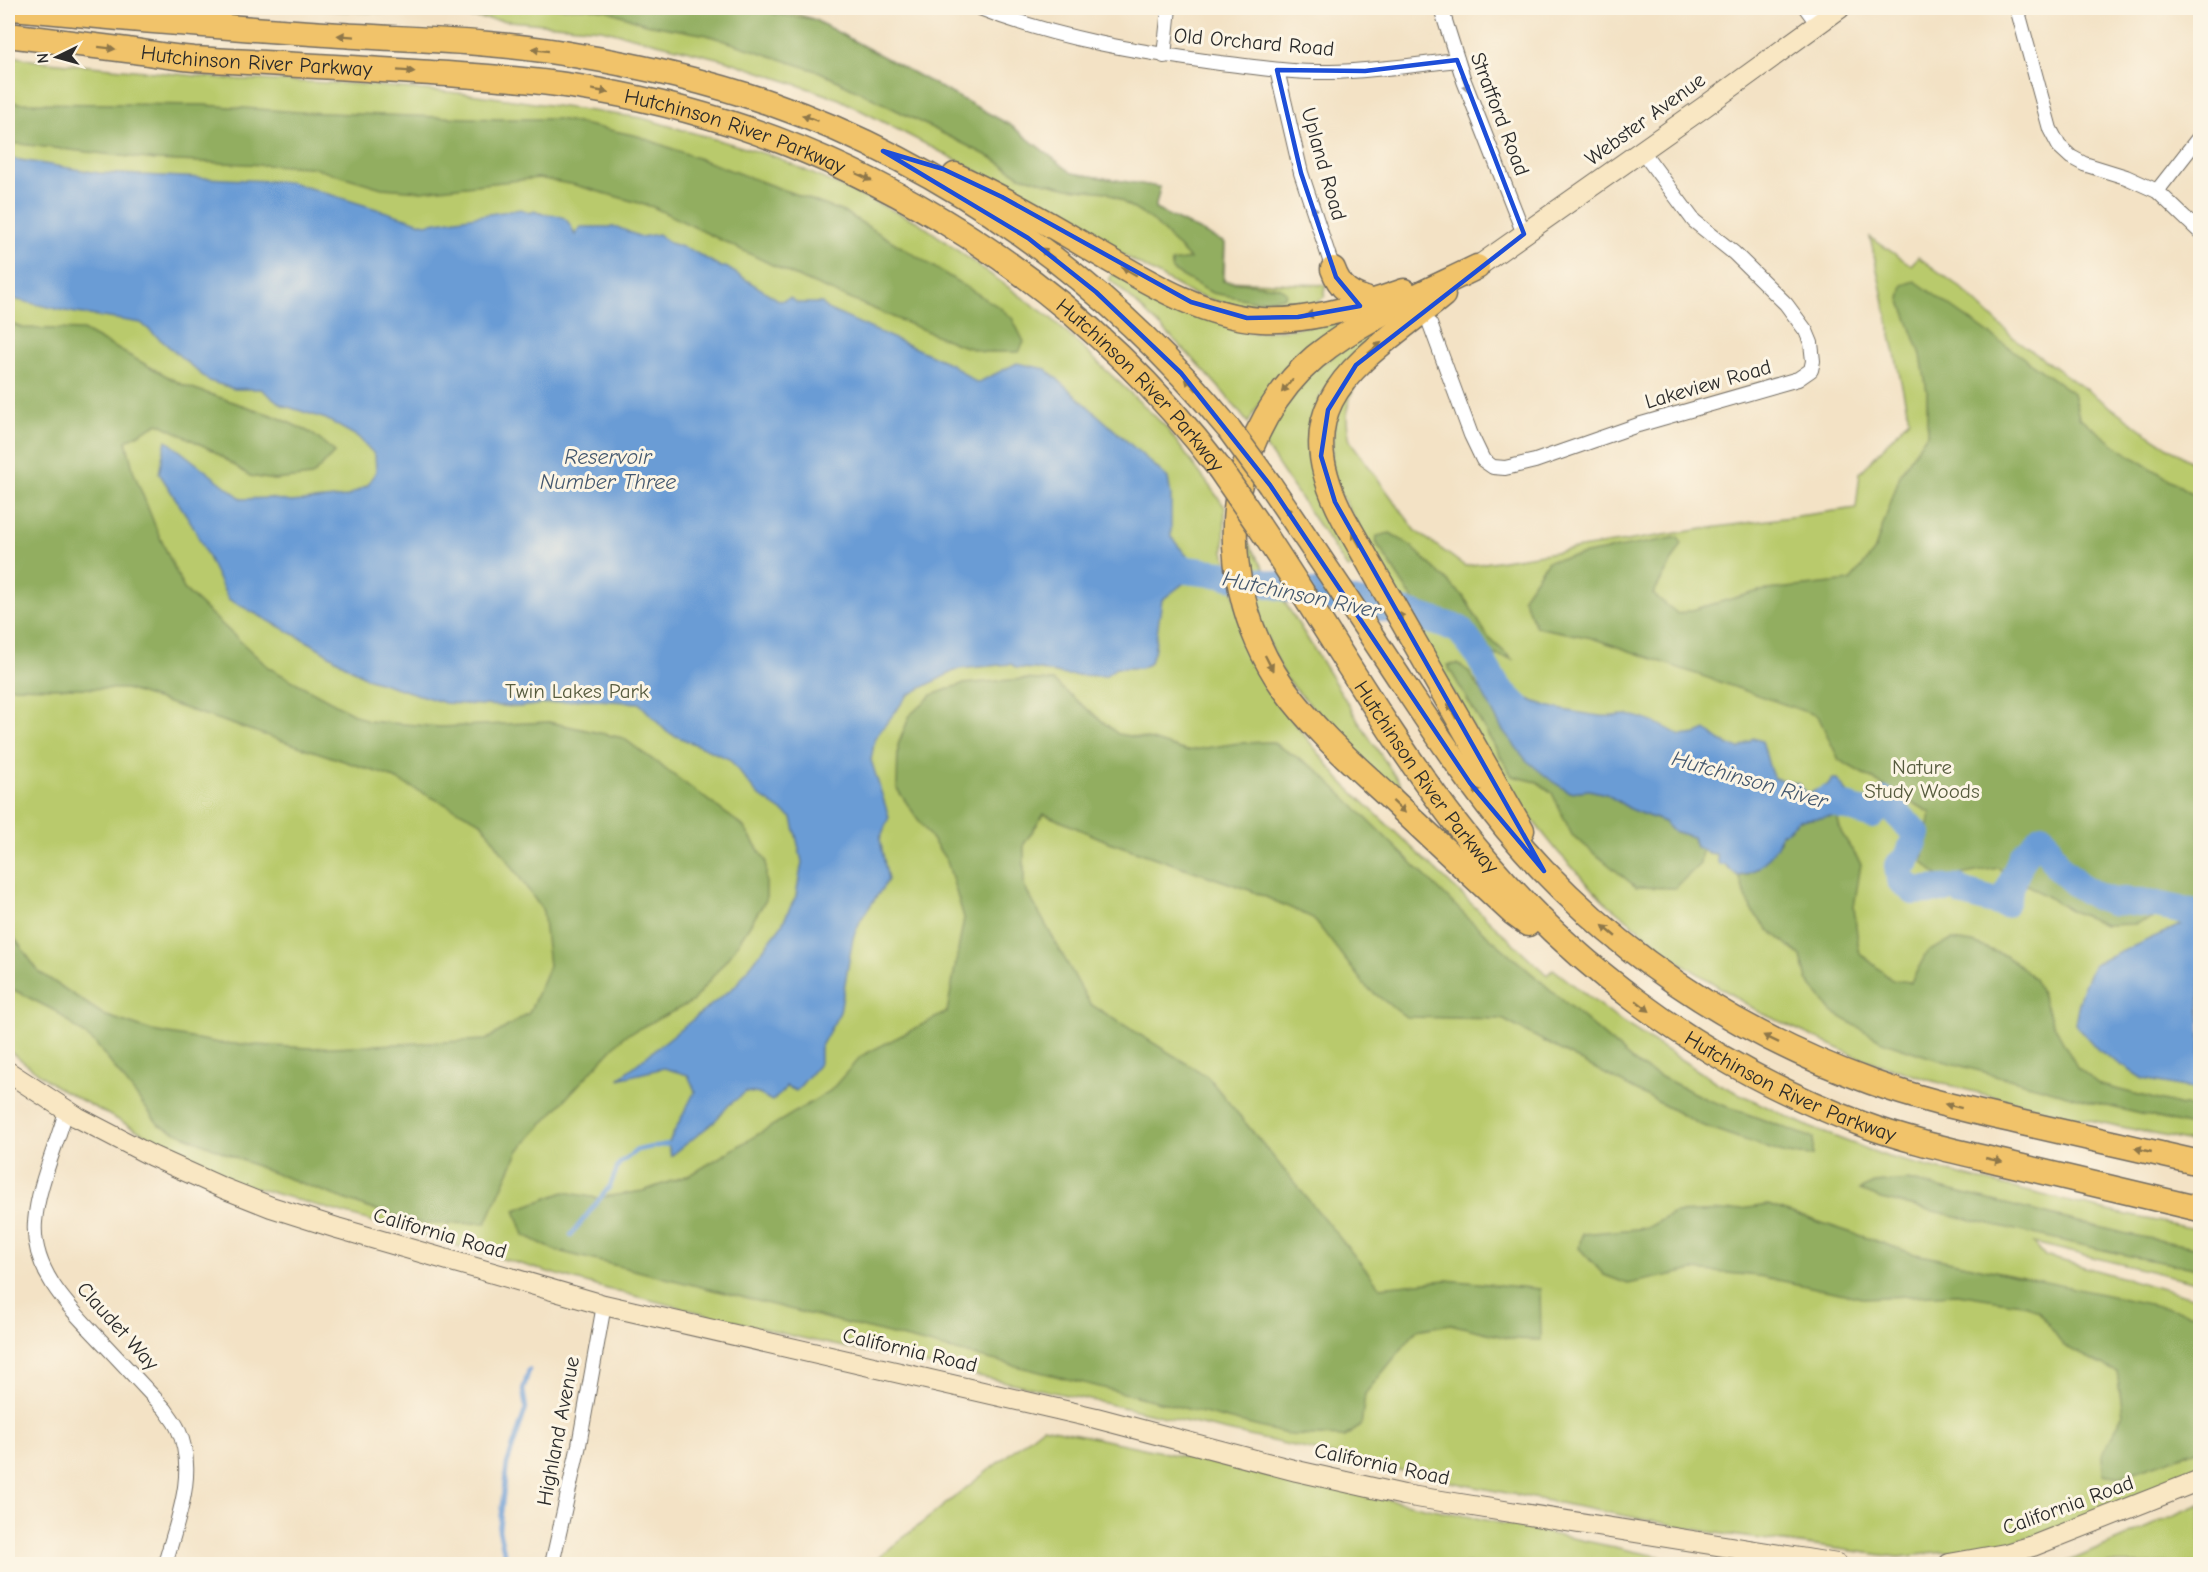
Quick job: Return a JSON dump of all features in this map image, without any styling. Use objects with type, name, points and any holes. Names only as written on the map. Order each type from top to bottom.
[{"type":"highway","name":"Hutchinson River Parkway","points":[[13,8],[220,27],[414,40],[571,54],[662,71],[737,92],[825,124],[882,151],[980,206],[1028,238],[1074,274],[1161,352],[1229,429],[1270,484],[1470,783],[1506,828],[1544,871],[1609,932],[1670,979],[1743,1024],[1821,1062],[1875,1083],[1930,1101],[2200,1163]]},
{"type":"highway","name":"Hutchinson River Parkway","points":[[8,35],[190,58],[480,76],[566,85],[652,102],[709,117],[764,135],[826,160],[896,193],[970,237],[1017,269],[1087,326],[1129,365],[1188,429],[1219,468],[1289,571],[1421,775],[1455,822],[1526,904],[1597,970],[1657,1017],[1701,1046],[1779,1089],[1839,1115],[1938,1147],[2200,1209]]},
{"type":"highway","points":[[882,151],[943,169],[1002,197],[1142,279],[1175,295],[1214,310],[1247,318],[1275,320],[1318,314],[1371,302],[1477,267]]},
{"type":"highway","points":[[1477,267],[1405,302],[1341,338],[1313,358],[1282,391],[1258,430],[1242,474],[1234,531],[1239,578],[1255,634],[1275,674],[1314,725],[1513,913],[1597,970]]},
{"type":"highway","points":[[1477,267],[1356,365],[1340,385],[1325,418],[1321,456],[1327,484],[1335,502],[1544,871]]},
{"type":"highway","points":[[1333,269],[1338,283],[1344,290],[1371,302]]},
{"type":"main road","name":"Webster Avenue","points":[[1477,267],[1642,151],[1822,12]]},
{"type":"main road","name":"California Road","points":[[8,1072],[66,1111],[196,1177],[271,1207],[477,1270],[604,1305],[1096,1418],[1296,1471],[1404,1495],[1837,1564]]},
{"type":"main road","name":"California Road","points":[[1948,1564],[2005,1554],[2033,1546],[2200,1480]]},
{"type":"street","name":"Old Orchard Road","points":[[980,8],[1062,36],[1164,56],[1277,70],[1365,71],[1457,60]]},
{"type":"street","points":[[1164,56],[1169,8]]},
{"type":"street","name":"Stratford Road","points":[[1441,8],[1457,60],[1524,234]]},
{"type":"street","points":[[2017,8],[2050,129],[2059,146],[2084,164],[2126,177],[2157,191],[2200,232]]},
{"type":"street","name":"Upland Road","points":[[1277,70],[1301,173],[1333,269]]},
{"type":"street","points":[[2157,191],[2200,136]]},
{"type":"street","name":"Lakeview Road","points":[[1430,324],[1471,435],[1483,460],[1493,467],[1505,468],[1535,460],[1638,426],[1798,379],[1811,370],[1813,361],[1811,343],[1806,331],[1786,304],[1734,253],[1694,220],[1642,151]]},
{"type":"street","name":"Claudet Way","points":[[66,1111],[38,1199],[34,1233],[47,1275],[66,1303],[165,1409],[178,1429],[187,1466],[186,1484],[165,1564]]},
{"type":"street","name":"Highland Avenue","points":[[552,1564],[579,1445],[604,1305]]},
{"type":"highlighted area","points":[[1457,60],[1524,234],[1356,365],[1328,410],[1321,456],[1335,502],[1544,871],[1470,783],[1270,485],[1181,373],[1096,292],[1028,238],[883,151],[943,169],[1002,197],[1191,302],[1247,318],[1298,317],[1360,306],[1336,277],[1301,173],[1277,70],[1365,71]]},
{"type":"green space","points":[[281,8],[780,8],[813,19],[1010,125],[1072,173],[1160,187],[1155,209],[1225,243],[1224,281],[1325,285],[1325,296],[1315,304],[1286,308],[1240,308],[1190,293],[964,164],[839,99],[725,60],[601,29],[439,15]]},
{"type":"green space","points":[[586,8],[764,8],[776,14],[813,19],[1010,125],[1072,173],[1160,187],[1155,209],[1225,243],[1223,281],[1279,287],[1286,292],[1285,297],[1256,301],[1212,293],[1173,271],[1171,262],[1190,259],[1153,221],[1107,192],[1068,188],[1020,176],[994,159],[820,72],[707,35],[646,24],[606,10]]},
{"type":"green space","name":"Twin Lakes Park","points":[[8,55],[37,61],[229,79],[357,84],[470,94],[642,118],[776,157],[918,222],[1051,318],[1165,426],[1225,507],[1224,551],[1246,647],[1289,716],[1341,781],[1547,975],[1553,969],[1616,1018],[1719,1084],[1809,1127],[1888,1157],[2103,1210],[2200,1230],[2200,1283],[2034,1243],[2045,1256],[2200,1299],[2200,1470],[2044,1533],[1994,1547],[1898,1557],[1709,1532],[1465,1485],[1122,1407],[797,1337],[607,1289],[232,1181],[55,1086],[8,1050]]},
{"type":"green space","points":[[8,100],[18,103],[204,105],[298,112],[558,119],[638,136],[846,213],[999,307],[1012,318],[1024,342],[1019,352],[983,352],[957,344],[793,275],[653,207],[575,185],[538,178],[421,191],[382,188],[311,167],[156,160],[11,143],[8,141]]},
{"type":"green space","name":"Nature Study Woods","points":[[1870,237],[1911,265],[1918,257],[1961,288],[2015,339],[2200,468],[2200,1144],[2053,1112],[1929,1080],[1855,1056],[1759,1012],[1681,963],[1604,901],[1558,852],[1509,791],[1337,488],[1331,465],[1335,414],[1362,371],[1348,405],[1347,421],[1350,441],[1416,531],[1465,566],[1856,508],[1860,473],[1909,419]]},
{"type":"green space","points":[[1113,273],[1163,303],[1253,333],[1341,320],[1344,323],[1283,374],[1263,398],[1248,423],[1233,403],[1182,348],[1109,279]]},
{"type":"green space","points":[[1915,281],[2073,393],[2079,417],[2123,451],[2200,498],[2200,904],[2135,924],[2105,925],[2072,911],[1998,868],[1943,878],[1923,862],[1931,813],[1839,760],[1818,716],[1592,638],[1536,627],[1523,597],[1548,561],[1678,537],[1682,544],[1653,594],[1678,614],[1759,591],[1850,581],[1874,552],[1901,472],[1927,434],[1927,392],[1921,355],[1900,299],[1903,285]]},
{"type":"green space","points":[[8,322],[23,328],[83,330],[183,385],[277,417],[311,433],[335,452],[312,476],[274,480],[250,476],[212,450],[158,423],[126,441],[134,473],[184,589],[269,668],[367,721],[441,727],[549,722],[623,738],[743,826],[766,861],[766,900],[731,954],[692,1002],[624,1036],[519,1150],[486,1223],[424,1224],[371,1209],[268,1171],[159,1125],[95,1043],[55,1011],[8,987],[8,929],[39,972],[104,1015],[152,1031],[219,1043],[310,1048],[486,1040],[529,1013],[549,966],[543,911],[481,822],[389,776],[126,689],[8,687]]},
{"type":"green space","points":[[1380,324],[1387,325],[1348,363],[1320,397],[1311,429],[1311,467],[1317,490],[1354,566],[1348,569],[1262,441],[1308,373]]},
{"type":"green space","points":[[1242,533],[1366,733],[1416,807],[1410,810],[1286,679],[1249,598]]},
{"type":"green space","points":[[1390,533],[1411,546],[1464,597],[1488,637],[1512,659],[1491,654],[1478,636],[1457,623],[1435,618],[1417,606],[1376,542],[1377,536]]},
{"type":"green space","points":[[1458,664],[1468,671],[1481,690],[1569,792],[1589,790],[1606,794],[1632,810],[1664,822],[1673,831],[1693,837],[1696,847],[1702,850],[1700,864],[1675,888],[1636,887],[1572,835],[1552,793],[1537,782],[1512,776],[1447,665]]},
{"type":"green space","points":[[1023,679],[1053,681],[1118,734],[1152,740],[1186,751],[1239,743],[1272,742],[1316,769],[1472,922],[1639,1066],[1706,1099],[1813,1138],[1813,1156],[1785,1154],[1701,1125],[1502,1019],[1406,1017],[1367,988],[1313,918],[1252,891],[1109,842],[1044,814],[1024,844],[1024,886],[1090,1004],[1207,1076],[1380,1287],[1446,1280],[1540,1289],[1541,1340],[1512,1339],[1450,1324],[1417,1330],[1365,1394],[1361,1426],[1344,1437],[1291,1435],[554,1250],[524,1235],[515,1210],[564,1192],[597,1198],[643,1191],[692,1174],[830,1091],[861,1056],[947,1012],[964,918],[947,861],[897,789],[898,745],[910,715],[932,695],[962,684]]},
{"type":"green space","points":[[1837,816],[1841,832],[1861,864],[1854,907],[1859,952],[1892,980],[1911,982],[1927,952],[1952,940],[1973,943],[2006,956],[2035,979],[2052,1021],[2077,1067],[2100,1085],[2182,1106],[2200,1106],[2200,1128],[2107,1106],[1929,1057],[1882,1041],[1832,1012],[1807,980],[1801,956],[1770,931],[1752,911],[1738,876],[1747,875],[1780,841],[1781,833],[1799,820]]},
{"type":"green space","points":[[1908,1180],[2127,1234],[2200,1248],[2200,1269],[2134,1257],[1881,1199],[1859,1190],[1874,1183]]},
{"type":"green space","points":[[1768,1205],[1915,1254],[2200,1315],[2200,1449],[2120,1477],[2103,1474],[2102,1455],[2123,1415],[2117,1372],[2064,1346],[2039,1312],[2028,1305],[1957,1294],[1863,1298],[1759,1276],[1694,1270],[1628,1284],[1604,1275],[1579,1248],[1582,1234],[1647,1228],[1674,1213],[1727,1211]]},
{"type":"green space","points":[[1043,1427],[1695,1564],[870,1564]]},
{"type":"green space","points":[[2200,1504],[2200,1564],[2063,1564]]},
{"type":"water","name":"Reservoir Number Three","points":[[8,158],[99,173],[290,182],[425,224],[521,209],[530,213],[534,211],[562,217],[571,226],[575,235],[581,227],[617,227],[641,237],[658,234],[670,243],[691,250],[721,267],[726,267],[780,301],[790,298],[798,303],[822,303],[827,309],[951,364],[977,383],[1017,363],[1046,369],[1168,478],[1171,495],[1171,537],[1187,556],[1184,583],[1162,600],[1154,653],[1149,664],[1141,668],[1116,668],[1105,676],[1066,675],[1016,668],[1011,664],[958,669],[908,695],[875,738],[871,760],[889,817],[880,839],[888,880],[861,919],[853,938],[840,1012],[820,1048],[820,1063],[796,1091],[786,1086],[784,1091],[772,1101],[759,1094],[746,1092],[729,1105],[714,1122],[671,1156],[668,1144],[695,1091],[688,1075],[664,1068],[618,1079],[735,986],[781,926],[796,896],[802,862],[792,818],[757,794],[729,759],[667,732],[639,703],[584,699],[520,707],[445,703],[366,678],[312,644],[228,599],[192,524],[159,473],[166,440],[242,499],[270,498],[291,502],[346,497],[368,485],[376,471],[375,455],[358,437],[326,419],[282,405],[261,389],[234,389],[209,381],[141,323],[70,312],[8,298]]},
{"type":"water","points":[[1478,677],[1545,705],[1601,716],[1637,717],[1661,725],[1680,736],[1697,734],[1706,730],[1720,741],[1739,749],[1753,738],[1762,741],[1774,778],[1799,784],[1807,794],[1837,779],[1862,811],[1857,814],[1799,820],[1781,833],[1776,847],[1766,861],[1745,875],[1738,876],[1725,865],[1719,865],[1716,854],[1696,847],[1693,837],[1673,831],[1664,822],[1632,810],[1606,794],[1589,790],[1569,792],[1553,782],[1526,760],[1502,729],[1481,690]]},
{"type":"water","points":[[2187,922],[2200,923],[2200,1090],[2143,1079],[2098,1050],[2075,1024],[2081,992],[2094,964]]},
{"type":"waterway","name":"Hutchinson River","points":[[1186,570],[1221,574],[1412,614],[1459,629],[1479,656],[1496,686],[1520,710]]},
{"type":"waterway","name":"Hutchinson River","points":[[1826,800],[1872,815],[1885,801],[1917,834],[1907,860],[1898,866],[1900,879],[1914,891],[1958,888],[1964,893],[2004,904],[2022,857],[2042,837],[2059,868],[2078,885],[2098,897],[2112,902],[2157,905],[2200,914]]},
{"type":"waterway","points":[[571,1235],[610,1186],[619,1164],[637,1150],[668,1144]]},
{"type":"waterway","points":[[507,1564],[499,1530],[507,1464],[526,1408],[523,1390],[529,1370]]}]
